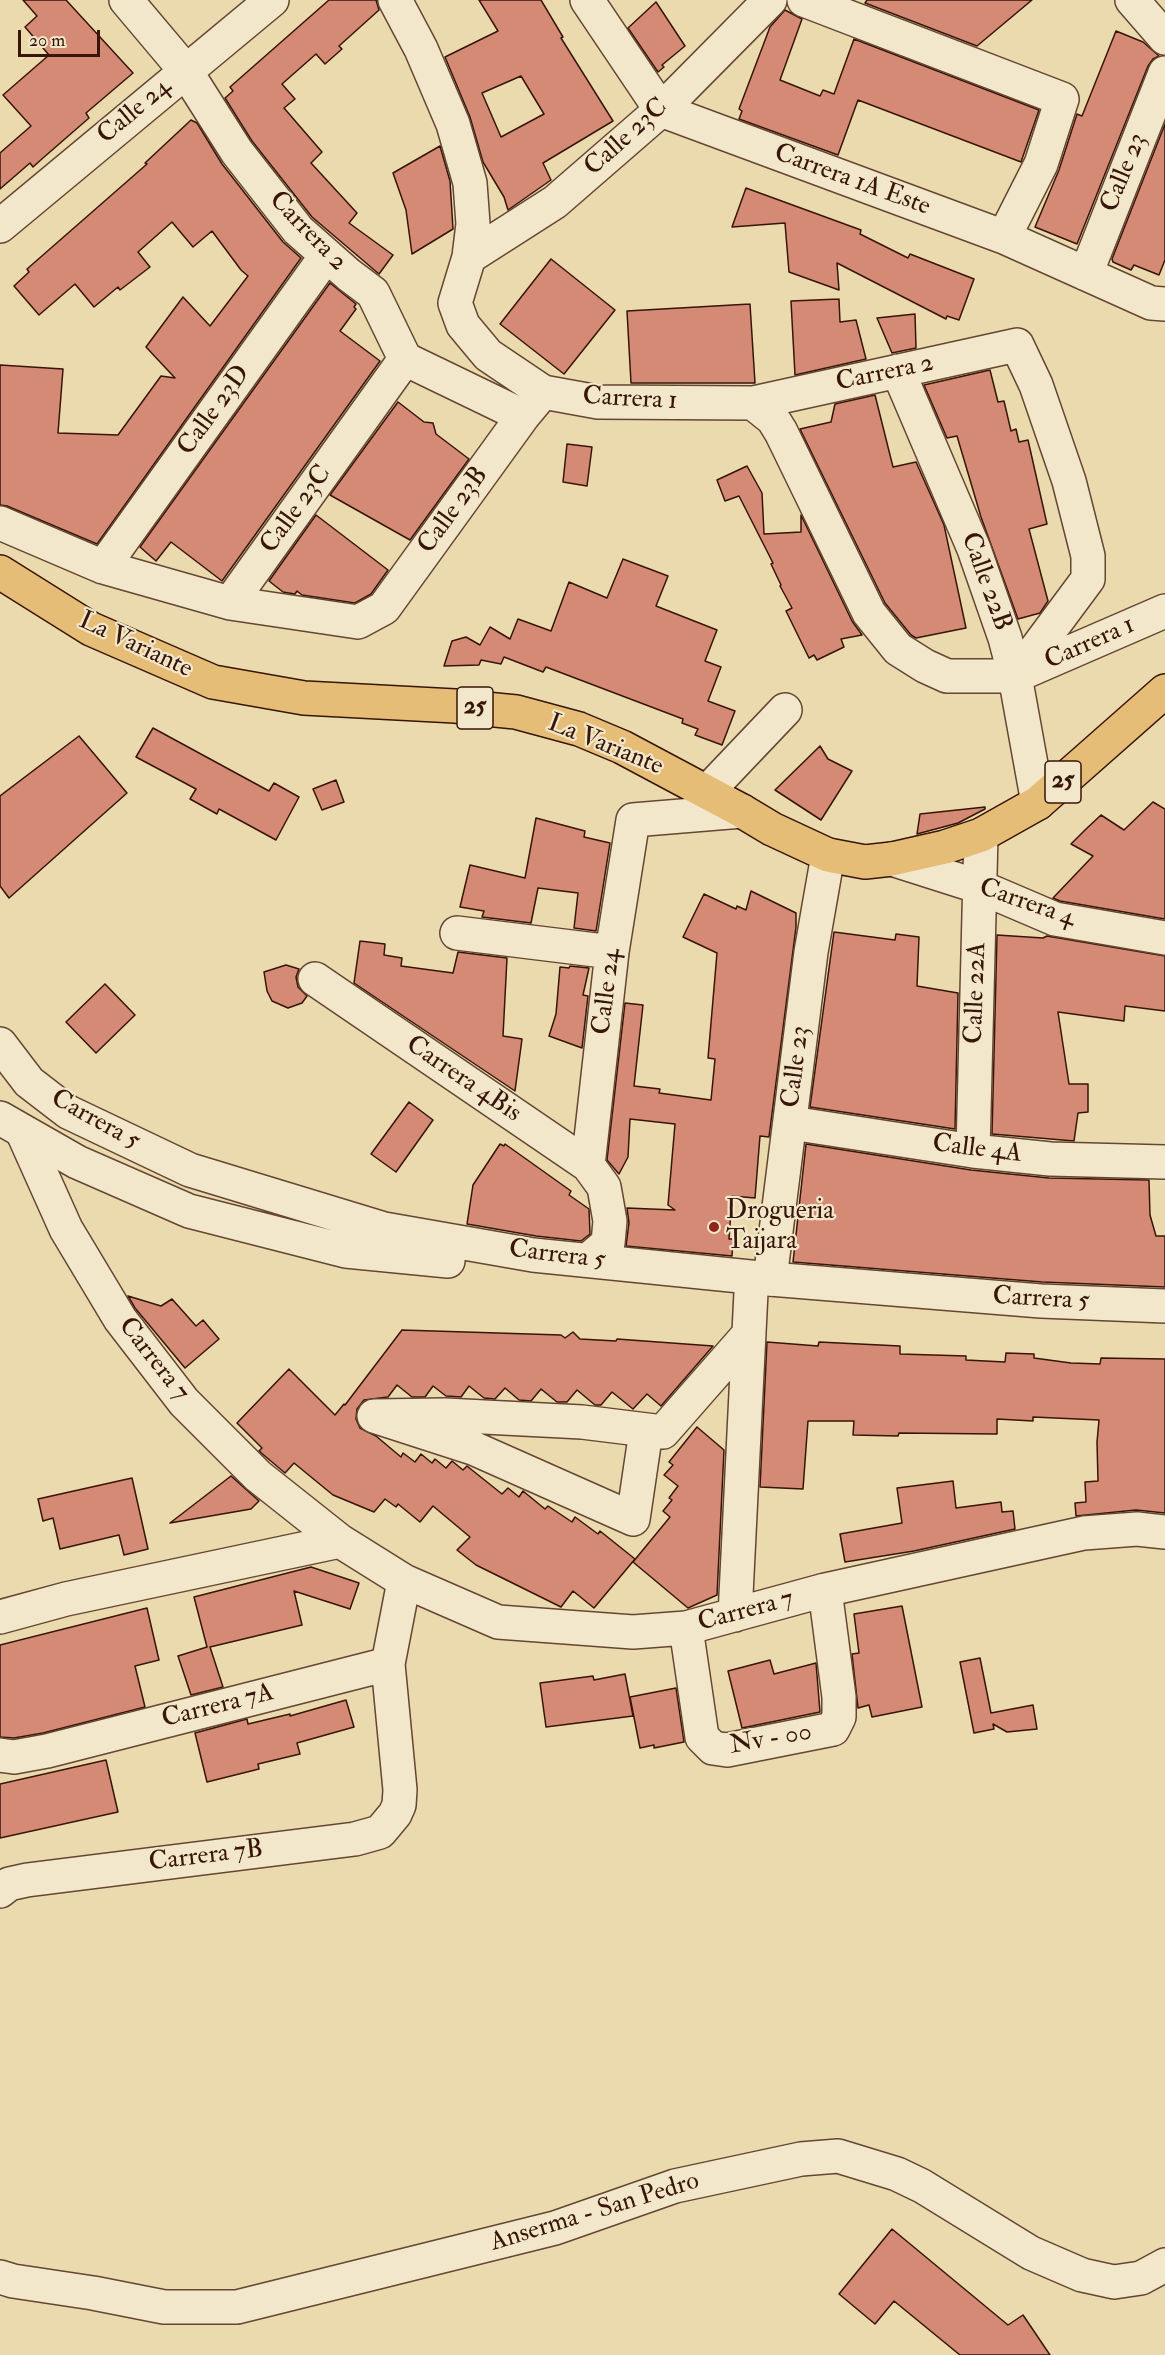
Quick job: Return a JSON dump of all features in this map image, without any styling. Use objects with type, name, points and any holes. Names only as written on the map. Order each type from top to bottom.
[{"type":"main road","name":"La Variante","points":[[4,569],[91,629],[213,682],[304,698],[455,706],[516,712],[579,729],[707,792],[772,829],[828,855],[866,862],[892,859],[945,847],[981,834],[1038,803],[1165,691]]},
{"type":"street","name":"Carrera 2","points":[[126,0],[185,70],[237,152],[298,230],[326,256],[373,293],[405,358]]},
{"type":"street","name":"Calle 24","points":[[0,226],[272,0]]},
{"type":"street","name":"Carrera 1","points":[[394,0],[421,49],[456,134],[470,183],[473,224],[470,257],[455,303],[463,325],[533,404],[753,402],[773,419],[781,432],[868,613],[898,649],[925,666],[947,676],[1016,676],[1165,611]]},
{"type":"street","points":[[587,0],[661,110]]},
{"type":"street","points":[[804,0],[1062,99],[1041,164],[1004,237]]},
{"type":"street","points":[[1132,0],[1165,38]]},
{"type":"street","name":"Calle 23C","points":[[470,257],[555,201],[661,110],[752,7]]},
{"type":"street","name":"Calle 23","points":[[1086,273],[1165,73]]},
{"type":"street","name":"Carrera 1A Este","points":[[661,110],[1004,237],[1151,303],[1165,304]]},
{"type":"street","name":"Calle 23D","points":[[103,567],[326,256]]},
{"type":"street","name":"Carrera 2","points":[[753,402],[1017,345]]},
{"type":"street","name":"Carrera 1","points":[[1016,676],[1088,579],[1088,556],[1069,481],[1036,385],[1017,345]]},
{"type":"street","name":"Calle 23C","points":[[230,603],[405,358]]},
{"type":"street","points":[[405,358],[533,404]]},
{"type":"street","name":"Calle 22B","points":[[898,371],[974,549],[1005,638],[1016,676],[1038,803]]},
{"type":"street","name":"Calle 23B","points":[[230,603],[358,622],[384,608],[533,404]]},
{"type":"street","points":[[0,523],[103,567],[230,603]]},
{"type":"street","points":[[707,792],[785,710]]},
{"type":"street","name":"Calle 24","points":[[588,1260],[608,1243],[610,1221],[596,1176],[612,952],[633,820],[742,811]]},
{"type":"street","name":"Calle 22A","points":[[973,1151],[981,834]]},
{"type":"street","name":"Calle 23","points":[[735,1615],[749,1334],[761,1286],[791,1123],[811,952],[828,855]]},
{"type":"street","name":"Carrera 4","points":[[892,859],[980,887],[1055,919],[1165,938]]},
{"type":"street","points":[[457,933],[612,952]]},
{"type":"street","name":"Carrera 4Bis","points":[[315,979],[596,1176]]},
{"type":"street","name":"Carrera 5","points":[[0,1044],[29,1082],[68,1112],[190,1170],[384,1230],[533,1255],[588,1260],[761,1286],[1165,1306]]},
{"type":"street","name":"Calle 4A","points":[[791,1123],[973,1151],[1050,1159],[1165,1162]]},
{"type":"street","name":"Carrera 5","points":[[12,1125],[77,1162],[189,1211],[346,1251],[761,1286],[1083,1318],[1165,1321]]},
{"type":"street","name":"Carrera 7","points":[[12,1125],[66,1229],[120,1319],[184,1402],[258,1476],[340,1541],[404,1581],[498,1622],[633,1632],[687,1628],[825,1590],[1084,1533],[1137,1529],[1165,1532]]},
{"type":"street","points":[[646,1431],[633,1519],[473,1448],[374,1416],[445,1415],[582,1422],[663,1432],[749,1334]]},
{"type":"street","points":[[0,1617],[66,1599],[340,1541]]},
{"type":"street","points":[[388,1664],[404,1581]]},
{"type":"street","name":"Nv - 00","points":[[687,1628],[702,1737],[713,1748],[727,1750],[833,1729],[839,1717],[839,1697],[825,1590]]},
{"type":"street","name":"Carrera 7A","points":[[0,1755],[14,1757],[47,1751],[388,1664]]},
{"type":"street","name":"Carrera 7B","points":[[4,1888],[27,1880],[356,1839],[380,1832],[395,1815],[399,1805],[400,1790],[388,1664]]},
{"type":"street","name":"Anserma - San Pedro","points":[[0,2277],[164,2307],[237,2307],[555,2228],[675,2186],[801,2159],[838,2156],[897,2174],[922,2186],[1031,2253],[1082,2275],[1114,2282],[1141,2278],[1165,2265]]},
{"type":"building","points":[[23,0],[66,0],[133,73],[86,113],[89,118],[33,167],[30,163],[0,189],[0,153],[31,126],[3,95],[49,55],[25,27],[37,16]]},
{"type":"building","points":[[329,0],[376,0],[379,10],[339,46],[342,49],[325,64],[316,54],[282,84],[295,99],[284,108],[322,152],[311,163],[357,213],[349,223],[393,255],[379,274],[312,217],[252,141],[225,98],[233,91],[230,87]]},
{"type":"building","points":[[479,0],[541,0],[563,37],[561,38],[613,121],[543,163],[551,180],[508,210],[504,197],[483,162],[470,117],[445,57],[498,31]],"holes":[[[521,76],[544,114],[501,137],[482,93]]]},
{"type":"building","points":[[867,0],[1032,0],[977,46],[865,3]]},
{"type":"building","points":[[656,2],[685,46],[662,65],[664,67],[658,72],[628,28]]},
{"type":"building","points":[[785,10],[802,19],[780,80],[820,96],[823,90],[834,94],[854,39],[1039,110],[1021,162],[858,100],[838,155],[739,119],[742,111],[739,109],[770,27]]},
{"type":"building","points":[[1116,31],[1143,42],[1159,56],[1153,59],[1148,66],[1077,244],[1035,227],[1059,170],[1077,114],[1082,116]]},
{"type":"building","points":[[191,120],[197,123],[222,164],[283,242],[301,258],[97,544],[0,505],[0,365],[63,369],[58,433],[118,435],[161,376],[175,378],[146,347],[183,297],[210,326],[248,276],[212,231],[193,247],[172,222],[138,252],[150,267],[120,290],[118,287],[94,307],[75,284],[39,315],[14,286],[29,272],[27,269],[147,164],[145,163]]},
{"type":"building","points":[[1165,124],[1165,260],[1159,275],[1134,265],[1131,270],[1113,262],[1112,259]]},
{"type":"building","points":[[440,146],[450,181],[453,229],[412,254],[406,210],[393,173]]},
{"type":"building","points":[[746,188],[861,230],[860,234],[908,258],[910,254],[974,279],[959,320],[947,316],[946,319],[837,263],[839,290],[789,272],[785,223],[732,227]]},
{"type":"building","points":[[551,259],[615,310],[564,374],[500,324]]},
{"type":"building","points":[[330,283],[356,304],[354,307],[356,309],[340,331],[380,361],[222,581],[171,542],[156,561],[140,547]]},
{"type":"building","points":[[839,299],[840,322],[856,320],[866,359],[795,375],[791,301]]},
{"type":"building","points":[[750,304],[755,383],[631,383],[627,311]]},
{"type":"building","points":[[915,314],[916,348],[892,353],[877,318]]},
{"type":"building","points":[[990,370],[998,402],[1004,401],[1011,431],[1016,429],[1019,442],[1028,440],[1047,524],[1029,529],[1048,601],[1040,613],[1018,619],[981,517],[957,436],[947,438],[924,385]]},
{"type":"building","points":[[875,395],[893,467],[916,462],[944,525],[966,628],[916,638],[911,635],[885,603],[800,429],[831,422],[835,404]]},
{"type":"building","points":[[398,402],[424,422],[433,423],[436,434],[469,459],[410,540],[330,495]]},
{"type":"building","points":[[567,444],[592,447],[587,486],[563,482]]},
{"type":"building","points":[[747,466],[762,493],[764,534],[801,532],[801,515],[852,621],[862,635],[841,639],[844,647],[817,660],[814,655],[809,658],[786,611],[792,608],[780,586],[771,564],[773,563],[739,496],[725,501],[717,480]]},
{"type":"building","points":[[316,515],[388,570],[371,594],[355,603],[302,595],[297,591],[295,594],[283,592],[269,581]]},
{"type":"building","points":[[623,559],[668,576],[656,606],[717,630],[705,661],[721,667],[708,701],[735,711],[722,745],[695,735],[698,729],[682,723],[683,719],[546,667],[543,672],[504,657],[501,664],[481,660],[479,665],[444,666],[452,641],[466,637],[480,645],[490,627],[510,639],[518,619],[551,631],[569,582],[607,598]]},
{"type":"building","points":[[153,728],[269,791],[274,783],[299,797],[276,840],[219,809],[217,814],[190,799],[196,789],[136,757]]},
{"type":"building","points":[[79,736],[127,793],[9,898],[0,886],[0,796]]},
{"type":"building","points":[[820,746],[828,759],[852,771],[821,820],[775,790]]},
{"type":"building","points":[[336,780],[344,802],[322,810],[313,789]]},
{"type":"building","points":[[1153,802],[1165,809],[1165,919],[1053,898],[1093,856],[1071,844],[1085,830],[1101,815],[1124,830]]},
{"type":"building","points":[[985,807],[958,823],[917,834],[920,814]]},
{"type":"building","points":[[536,818],[585,831],[584,837],[610,843],[596,931],[574,928],[578,893],[538,888],[531,923],[482,917],[484,911],[460,907],[470,865],[525,878]]},
{"type":"building","points":[[751,891],[796,913],[769,1137],[760,1136],[755,1198],[732,1196],[729,1239],[733,1239],[732,1256],[626,1246],[629,1223],[627,1208],[675,1210],[668,1205],[675,1124],[630,1119],[628,1157],[619,1174],[607,1160],[625,1003],[643,1005],[634,1086],[660,1089],[659,1093],[711,1100],[715,1059],[708,1058],[717,953],[683,937],[704,894],[736,909],[737,906],[746,910]]},
{"type":"building","points":[[834,932],[895,940],[896,934],[919,937],[917,986],[958,993],[955,1129],[810,1107]]},
{"type":"building","points":[[997,935],[1043,938],[1047,936],[1165,956],[1165,1011],[1125,1006],[1124,1021],[1058,1012],[1069,1084],[1088,1084],[1088,1112],[1078,1113],[1074,1141],[992,1134]]},
{"type":"building","points":[[360,941],[385,944],[384,955],[402,958],[401,966],[453,973],[458,952],[507,958],[503,1036],[522,1039],[515,1091],[354,983]]},
{"type":"building","points":[[286,965],[299,969],[296,977],[298,987],[307,996],[302,1003],[288,1008],[272,1001],[267,991],[264,972]]},
{"type":"building","points":[[570,966],[589,968],[583,995],[588,996],[582,1048],[549,1036],[556,1014],[560,967],[569,968]]},
{"type":"building","points":[[105,984],[135,1015],[96,1053],[66,1022]]},
{"type":"building","points":[[409,1102],[433,1120],[396,1172],[371,1154]]},
{"type":"building","points":[[500,1144],[504,1146],[505,1144],[571,1191],[569,1195],[589,1209],[590,1234],[581,1241],[467,1224],[473,1185]]},
{"type":"building","points":[[806,1144],[971,1170],[1049,1178],[1149,1180],[1150,1215],[1156,1236],[1165,1236],[1165,1287],[1042,1282],[793,1262]]},
{"type":"building","points":[[128,1296],[161,1306],[172,1299],[196,1326],[203,1320],[219,1339],[185,1368],[135,1308]]},
{"type":"building","points":[[402,1330],[561,1335],[565,1338],[573,1332],[580,1339],[616,1341],[617,1339],[713,1346],[661,1406],[647,1394],[633,1409],[612,1392],[601,1405],[595,1405],[577,1390],[567,1402],[557,1402],[541,1389],[531,1401],[519,1400],[505,1388],[495,1399],[484,1398],[469,1386],[461,1397],[446,1396],[433,1386],[425,1397],[412,1397],[397,1385],[388,1397],[364,1400],[357,1409],[356,1419],[360,1428],[376,1436],[401,1457],[403,1453],[415,1462],[421,1454],[432,1463],[435,1459],[446,1468],[452,1461],[463,1470],[467,1466],[502,1494],[508,1488],[519,1497],[523,1491],[545,1509],[548,1506],[572,1522],[575,1517],[598,1534],[600,1531],[635,1559],[594,1608],[573,1591],[561,1607],[476,1565],[457,1550],[470,1537],[433,1506],[420,1522],[398,1504],[396,1507],[385,1499],[374,1512],[333,1495],[294,1463],[285,1473],[259,1451],[262,1448],[237,1423],[289,1369],[335,1415]]},
{"type":"building","points":[[767,1342],[818,1346],[819,1342],[900,1346],[900,1354],[966,1356],[966,1360],[1005,1362],[1006,1353],[1034,1354],[1034,1358],[1071,1363],[1100,1364],[1101,1358],[1165,1359],[1165,1513],[1136,1510],[1076,1516],[1075,1503],[1086,1502],[1085,1482],[1098,1481],[1099,1420],[1033,1417],[1033,1421],[997,1419],[997,1434],[899,1433],[898,1436],[853,1435],[854,1421],[808,1421],[803,1489],[760,1487]]},
{"type":"building","points":[[697,1427],[724,1450],[717,1595],[688,1608],[633,1562],[670,1517],[663,1511],[672,1500],[669,1498],[678,1486],[664,1475],[673,1465],[669,1462]]},
{"type":"building","points":[[231,1476],[259,1501],[251,1509],[170,1523]]},
{"type":"building","points":[[132,1478],[148,1549],[124,1555],[119,1535],[60,1549],[53,1518],[43,1521],[38,1499]]},
{"type":"building","points":[[953,1481],[956,1508],[1001,1502],[1002,1512],[1013,1511],[1015,1529],[914,1551],[845,1562],[840,1534],[902,1523],[897,1488]]},
{"type":"building","points":[[311,1567],[359,1583],[350,1609],[294,1591],[302,1625],[210,1647],[223,1687],[191,1695],[178,1656],[207,1647],[194,1597]]},
{"type":"building","points":[[902,1606],[922,1707],[872,1717],[869,1705],[858,1708],[852,1654],[859,1653],[854,1614]]},
{"type":"building","points":[[147,1608],[159,1660],[135,1666],[145,1707],[43,1733],[14,1738],[0,1737],[0,1645]]},
{"type":"building","points":[[980,1658],[991,1713],[1033,1705],[1037,1729],[1007,1732],[993,1724],[994,1729],[974,1733],[960,1662]]},
{"type":"building","points":[[770,1660],[774,1674],[816,1663],[820,1712],[742,1728],[728,1671]]},
{"type":"building","points":[[625,1674],[633,1716],[546,1727],[540,1683],[593,1676],[594,1680]]},
{"type":"building","points":[[676,1688],[684,1742],[654,1748],[654,1745],[640,1748],[630,1697]]},
{"type":"building","points":[[346,1700],[354,1727],[297,1743],[300,1754],[258,1764],[259,1769],[207,1782],[195,1733],[247,1719],[248,1724],[290,1714],[290,1716]]},
{"type":"building","points":[[106,1760],[118,1812],[0,1838],[0,1784]]},
{"type":"building","points":[[892,2229],[1008,2325],[1023,2315],[1050,2355],[960,2355],[894,2301],[875,2324],[839,2294]]},
{"type":"place","name":"Drogueria Taijara","points":[[714,1227]]}]
